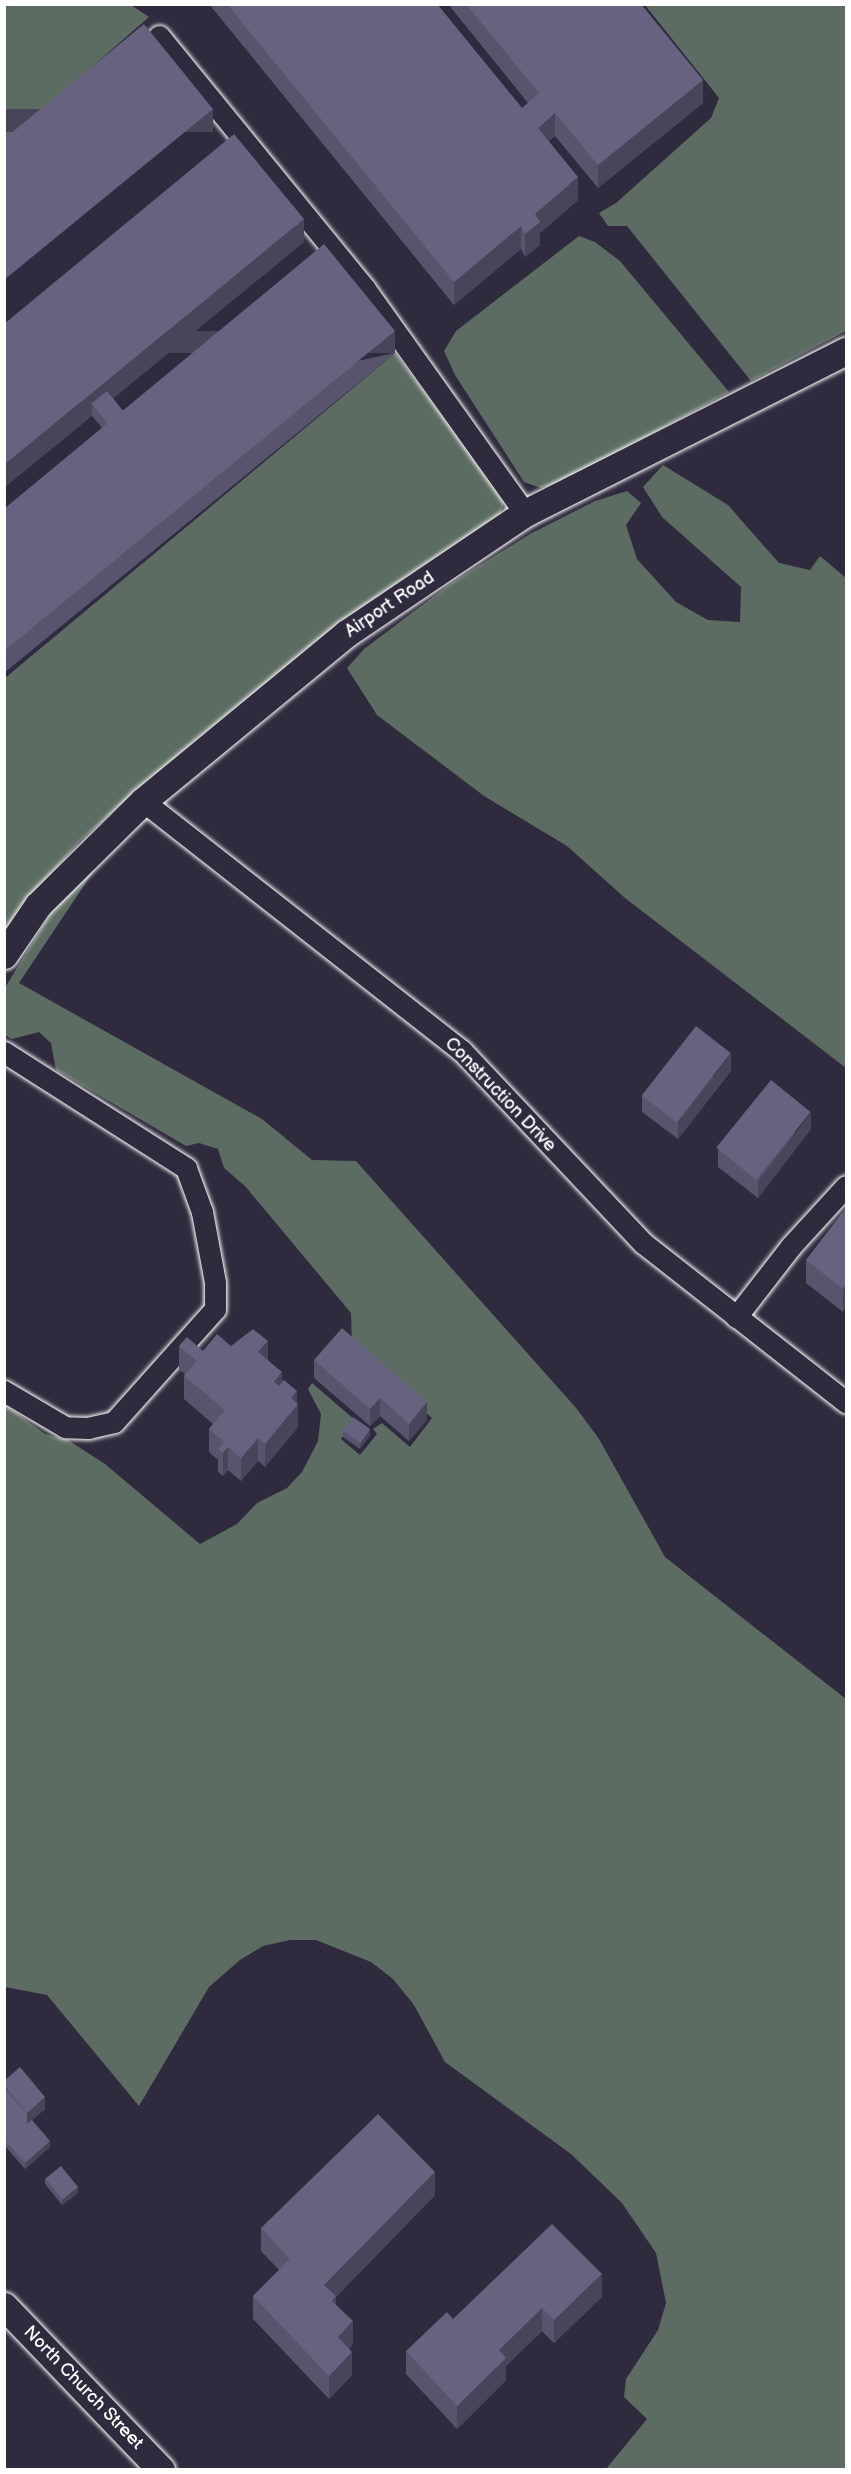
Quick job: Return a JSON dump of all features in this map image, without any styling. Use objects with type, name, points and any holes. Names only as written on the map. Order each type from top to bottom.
[{"type":"main road","name":"Airport Road","points":[[4,955],[38,905],[143,801],[347,633],[525,513],[846,351]]},
{"type":"main road","name":"North Church Street","points":[[4,2306],[161,2469]]},
{"type":"street","points":[[159,36],[366,289],[525,513]]},
{"type":"street","name":"Construction Drive","points":[[143,801],[462,1051],[612,1214],[643,1243],[846,1402]]},
{"type":"street","points":[[4,1052],[186,1167],[202,1212],[215,1282],[216,1309],[114,1422],[89,1428],[65,1427],[4,1391]]},
{"type":"street","points":[[736,1317],[791,1246],[846,1185]]},
{"type":"green space","points":[[5,5],[131,5],[149,17],[5,143]]},
{"type":"green space","points":[[645,5],[846,5],[846,331],[751,381],[627,226],[608,226],[599,213],[616,203],[711,118],[719,98]]},
{"type":"green space","points":[[579,236],[595,242],[620,261],[729,392],[564,481],[541,488],[524,482],[455,375],[444,351],[456,331]]},
{"type":"green space","points":[[395,353],[496,488],[504,503],[500,515],[149,779],[80,841],[35,891],[5,935],[5,678]]},
{"type":"green space","points":[[663,465],[728,505],[779,563],[810,570],[820,556],[846,578],[846,1068],[625,898],[567,846],[484,796],[377,715],[347,668],[364,649],[453,582],[530,534],[595,501],[627,491],[641,503],[626,525],[637,559],[676,602],[708,620],[740,622],[741,587],[662,517],[643,487]]},
{"type":"green space","points":[[101,860],[19,983],[262,1119],[312,1160],[356,1161],[577,1409],[599,1439],[665,1557],[846,1699],[846,2469],[606,2469],[647,2419],[624,2397],[626,2379],[658,2330],[666,2303],[656,2253],[622,2203],[571,2154],[445,2062],[414,2005],[393,1979],[371,1962],[316,1940],[290,1940],[263,1946],[240,1960],[209,1987],[139,2106],[47,1995],[5,1987],[4,1404],[45,1434],[68,1440],[105,1464],[200,1544],[237,1524],[257,1503],[287,1488],[302,1472],[318,1441],[321,1414],[308,1389],[312,1383],[355,1420],[341,1439],[360,1455],[377,1434],[373,1429],[382,1423],[410,1447],[432,1418],[352,1348],[351,1313],[245,1186],[224,1168],[218,1149],[199,1143],[186,1146],[56,1070],[51,1043],[39,1032],[12,1039],[5,1035],[6,986],[57,903]]},
{"type":"building","points":[[227,4],[437,4],[522,108],[539,93],[466,4],[641,4],[703,80],[598,165],[555,113],[538,128],[578,177],[535,214],[540,222],[525,234],[521,226],[454,282]]},
{"type":"building","points":[[144,24],[213,109],[4,280],[4,139]]},
{"type":"building","points":[[234,134],[304,219],[4,465],[4,324]]},
{"type":"building","points":[[324,244],[395,331],[4,651],[4,509]]},
{"type":"building","points":[[107,391],[123,411],[108,424],[91,404]]},
{"type":"building","points":[[696,1026],[731,1053],[676,1122],[642,1095]]},
{"type":"building","points":[[771,1080],[811,1112],[756,1180],[716,1148]]},
{"type":"building","points":[[846,1208],[846,1284],[843,1289],[806,1260]]},
{"type":"building","points":[[342,1328],[427,1402],[409,1424],[380,1398],[370,1409],[314,1360]]},
{"type":"building","points":[[253,1329],[268,1341],[258,1352],[282,1372],[274,1382],[279,1386],[284,1380],[297,1391],[291,1398],[298,1404],[265,1444],[258,1438],[241,1458],[228,1447],[223,1453],[218,1449],[224,1442],[209,1429],[225,1410],[184,1376],[197,1361],[179,1346],[187,1337],[203,1351],[217,1334],[231,1346]]},
{"type":"building","points":[[353,1417],[370,1429],[360,1443],[343,1431]]},
{"type":"building","points":[[20,2067],[45,2097],[27,2113],[4,2085],[4,2081]]},
{"type":"building","points":[[4,2088],[27,2114],[27,2124],[32,2120],[50,2141],[25,2163],[4,2139]]},
{"type":"building","points":[[378,2114],[435,2172],[324,2285],[336,2296],[332,2301],[353,2321],[338,2337],[352,2352],[329,2376],[253,2296],[290,2259],[261,2228]]},
{"type":"building","points":[[61,2166],[78,2187],[62,2200],[45,2179]]},
{"type":"building","points":[[552,2224],[602,2274],[554,2320],[542,2308],[499,2350],[506,2358],[457,2406],[406,2351],[447,2312],[453,2319]]}]
